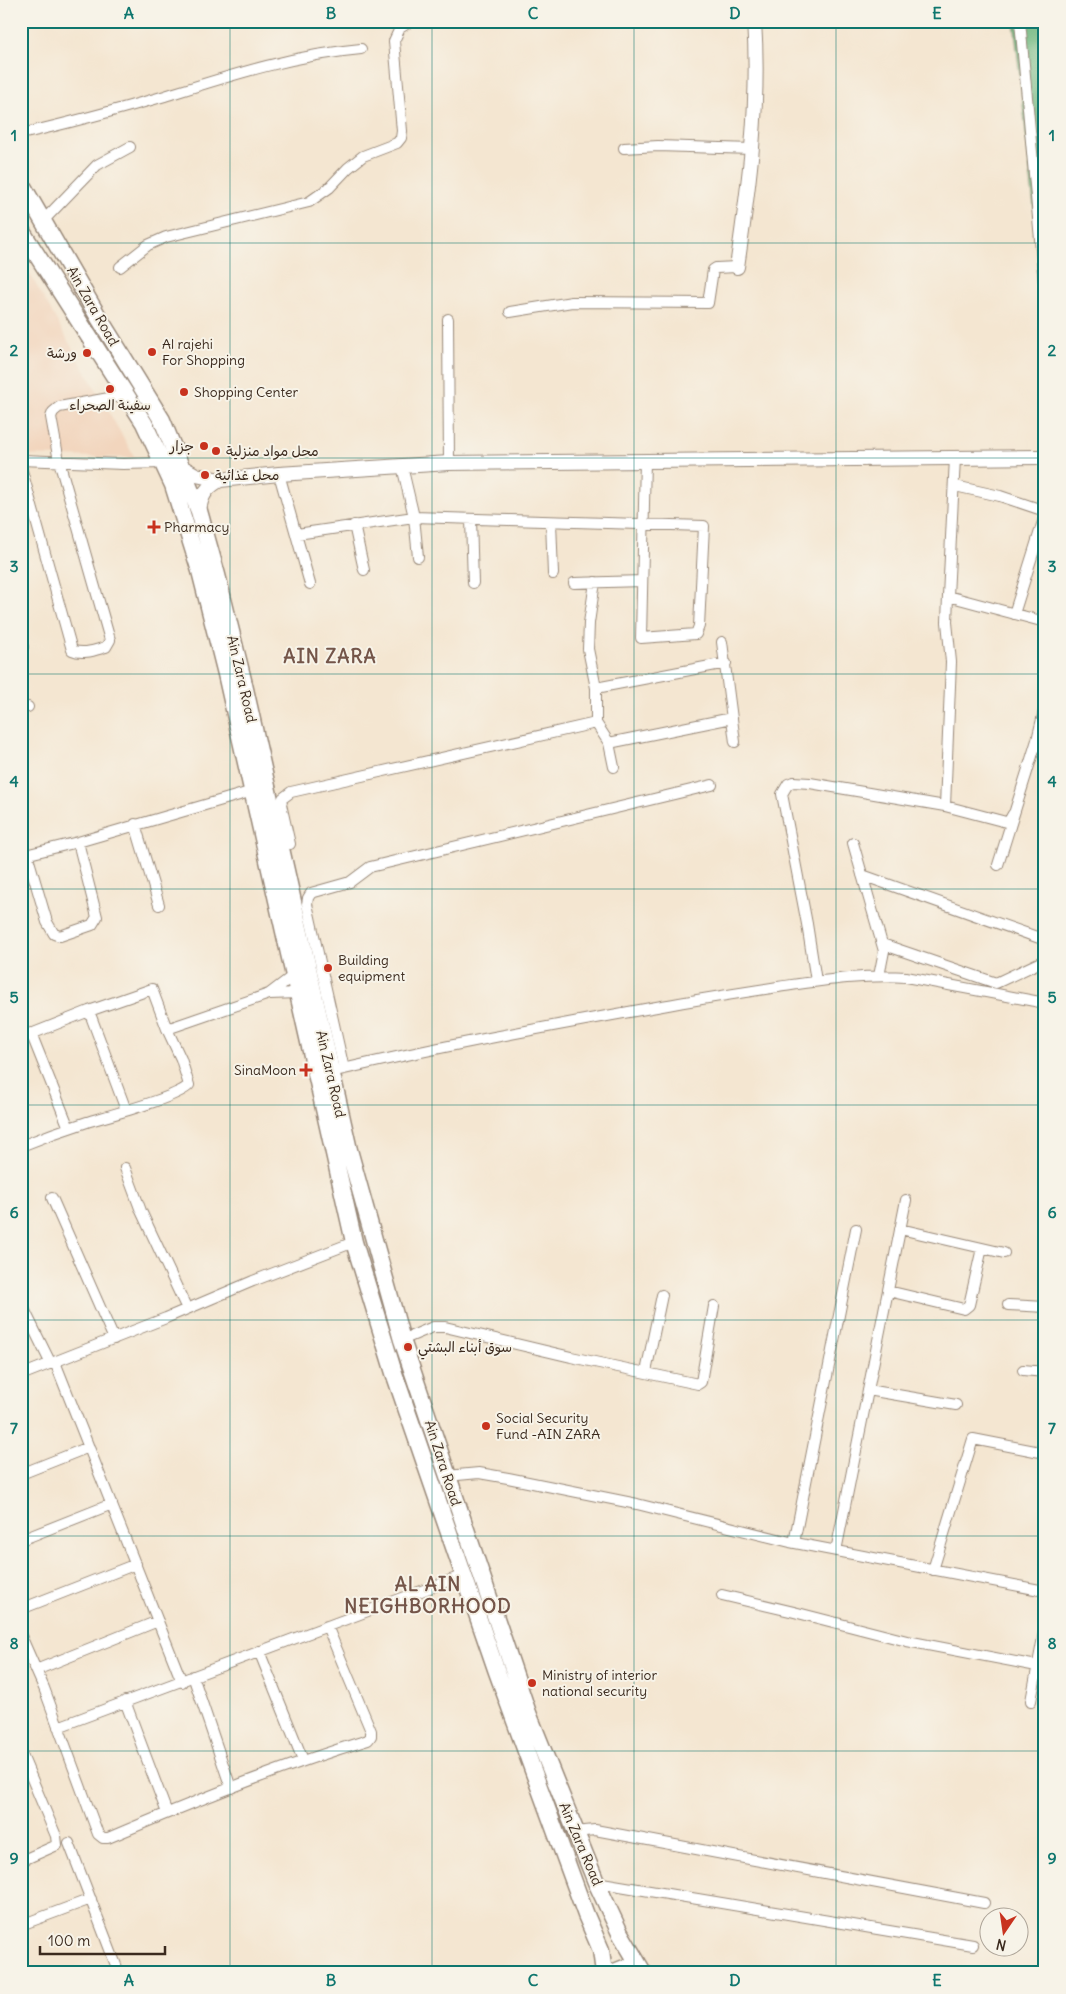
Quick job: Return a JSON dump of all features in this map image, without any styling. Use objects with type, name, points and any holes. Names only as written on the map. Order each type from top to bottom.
[{"type":"main road","points":[[737,267],[752,149],[756,53],[754,21]]},
{"type":"main road","name":"Ain Zara Road","points":[[21,183],[27,202],[44,220],[99,318],[162,420],[199,511],[217,575],[337,1070],[356,1178],[402,1340],[528,1713],[596,1882],[627,1945],[644,1973]]},
{"type":"main road","name":"Ain Zara Road","points":[[21,230],[144,423],[173,485],[200,570],[253,791],[354,1242],[394,1373],[497,1672],[586,1915],[601,1950],[604,1973]]},
{"type":"main road","points":[[182,467],[196,475],[220,480],[279,474],[449,463],[1045,457]]},
{"type":"main road","points":[[199,511],[200,501],[204,492],[211,484],[220,480]]},
{"type":"main road","points":[[601,1950],[608,1953],[617,1952],[627,1945]]},
{"type":"main road","points":[[612,1973],[627,1967],[644,1973]]},
{"type":"street","points":[[120,267],[148,245],[166,237],[308,202],[329,188],[348,168],[363,156],[397,143],[401,138],[402,131],[394,41],[400,28],[411,21]]},
{"type":"street","points":[[1020,21],[1045,294]]},
{"type":"street","points":[[21,134],[311,55],[360,49]]},
{"type":"street","points":[[624,148],[658,146],[752,149]]},
{"type":"street","points":[[44,220],[97,165],[130,147]]},
{"type":"street","points":[[510,312],[572,302],[708,303],[713,270],[716,268],[737,267]]},
{"type":"street","points":[[448,319],[449,463]]},
{"type":"street","points":[[21,467],[72,650],[84,652],[106,647],[110,640],[59,461],[51,420],[52,414],[56,409],[126,395]]},
{"type":"street","points":[[945,806],[951,662],[947,622],[955,458]]},
{"type":"street","points":[[21,460],[123,464],[163,463]]},
{"type":"street","points":[[297,534],[414,517],[644,526],[704,526],[699,626],[696,634],[641,638],[644,526],[645,460]]},
{"type":"street","points":[[402,466],[414,517],[418,556]]},
{"type":"street","points":[[279,474],[310,584]]},
{"type":"street","points":[[955,486],[1000,496],[1045,513],[1014,614]]},
{"type":"street","points":[[472,519],[473,584]]},
{"type":"street","points":[[551,522],[553,574]]},
{"type":"street","points":[[354,525],[364,570]]},
{"type":"street","points":[[574,583],[642,581]]},
{"type":"street","points":[[595,582],[587,641],[596,688],[596,723],[609,743],[614,767]]},
{"type":"street","points":[[948,596],[1045,622]]},
{"type":"street","points":[[722,642],[735,742]]},
{"type":"street","points":[[596,688],[726,663]]},
{"type":"street","points":[[998,865],[1013,814],[1041,738],[1045,707]]},
{"type":"street","points":[[609,743],[732,718]]},
{"type":"street","points":[[290,844],[281,804],[285,795],[291,792],[596,723]]},
{"type":"street","points":[[816,981],[782,794],[788,784],[793,782],[810,783],[945,806],[1006,822],[1009,821],[1013,814]]},
{"type":"street","points":[[712,785],[370,867],[350,882],[311,893],[307,904],[337,1070],[476,1040],[701,999],[816,981],[879,976],[906,977],[1045,1003]]},
{"type":"street","points":[[78,842],[97,917],[92,924],[60,936],[54,934],[47,922],[24,855],[78,842],[253,791]]},
{"type":"street","points":[[135,824],[159,905]]},
{"type":"street","points":[[853,843],[884,951],[879,976]]},
{"type":"street","points":[[862,875],[1045,940]]},
{"type":"street","points":[[882,944],[996,983],[1045,960]]},
{"type":"street","points":[[269,994],[294,975]]},
{"type":"street","points":[[21,1038],[88,1011],[152,989],[189,1085],[178,1092],[21,1146]]},
{"type":"street","points":[[167,1029],[269,994],[298,993]]},
{"type":"street","points":[[88,1011],[126,1110]]},
{"type":"street","points":[[31,1033],[69,1128]]},
{"type":"street","points":[[124,1168],[141,1210],[187,1309]]},
{"type":"street","points":[[52,1198],[114,1339]]},
{"type":"street","points":[[836,1551],[906,1200]]},
{"type":"street","points":[[794,1543],[856,1229]]},
{"type":"street","points":[[900,1229],[1004,1253]]},
{"type":"street","points":[[21,1375],[114,1339],[253,1280],[354,1242]]},
{"type":"street","points":[[888,1292],[964,1310],[969,1305],[982,1248]]},
{"type":"street","points":[[646,1372],[662,1295]]},
{"type":"street","points":[[21,1303],[53,1363],[89,1447],[182,1682]]},
{"type":"street","points":[[1008,1305],[1045,1307]]},
{"type":"street","points":[[402,1340],[433,1327],[445,1327],[571,1357],[694,1383],[701,1382],[714,1306]]},
{"type":"street","points":[[1023,1370],[1045,1372]]},
{"type":"street","points":[[868,1390],[956,1405]]},
{"type":"street","points":[[934,1570],[973,1439],[1045,1453]]},
{"type":"street","points":[[21,1474],[89,1447]]},
{"type":"street","points":[[447,1476],[479,1473],[637,1504],[794,1543],[1045,1591]]},
{"type":"street","points":[[21,1540],[112,1504]]},
{"type":"street","points":[[21,1609],[136,1564]]},
{"type":"street","points":[[58,1727],[464,1575]]},
{"type":"street","points":[[722,1596],[907,1641],[1037,1666]]},
{"type":"street","points":[[36,1670],[158,1621]]},
{"type":"street","points":[[21,1636],[36,1670],[98,1834],[103,1838],[108,1838],[303,1760],[368,1740],[372,1734],[328,1626]]},
{"type":"street","points":[[1031,1701],[1045,1628]]},
{"type":"street","points":[[260,1652],[303,1760]]},
{"type":"street","points":[[193,1676],[231,1788]]},
{"type":"street","points":[[125,1701],[167,1813]]},
{"type":"street","points":[[21,1861],[57,1845],[56,1836],[25,1775],[22,1755]]},
{"type":"street","points":[[575,1832],[595,1830],[984,1903]]},
{"type":"street","points":[[69,1843],[119,1973]]},
{"type":"street","points":[[596,1882],[973,1945]]},
{"type":"street","points":[[21,1925],[91,1899]]},
{"type":"shaded area","points":[[27,269],[135,458],[21,455],[21,272]]},
{"type":"green space","points":[[1014,21],[1045,21],[1045,309]]},
{"type":"place","name":"Al rajehi For Shopping","points":[[152,352]]},
{"type":"place","name":"ورشة","points":[[87,353]]},
{"type":"place","name":"سفينة الصحراء","points":[[110,389]]},
{"type":"place","name":"Shopping Center","points":[[184,392]]},
{"type":"place","name":"جزار","points":[[204,446]]},
{"type":"place","name":"محل مواد منزلية","points":[[216,451]]},
{"type":"place","name":"محل غذائية","points":[[205,475]]},
{"type":"place","name":"Pharmacy","points":[[154,527]]},
{"type":"place","name":"Building equipment","points":[[328,968]]},
{"type":"place","name":"SinaMoon","points":[[306,1070]]},
{"type":"place","name":"سوق أبناء البشتي","points":[[408,1347]]},
{"type":"place","name":"Social Security Fund -AIN ZARA","points":[[486,1426]]},
{"type":"place","name":"Ministry of interior national security","points":[[532,1683]]},
{"type":"district","name":"AIN ZARA","points":[[330,656]]},
{"type":"district","name":"AL AIN NEIGHBORHOOD","points":[[428,1595]]}]
